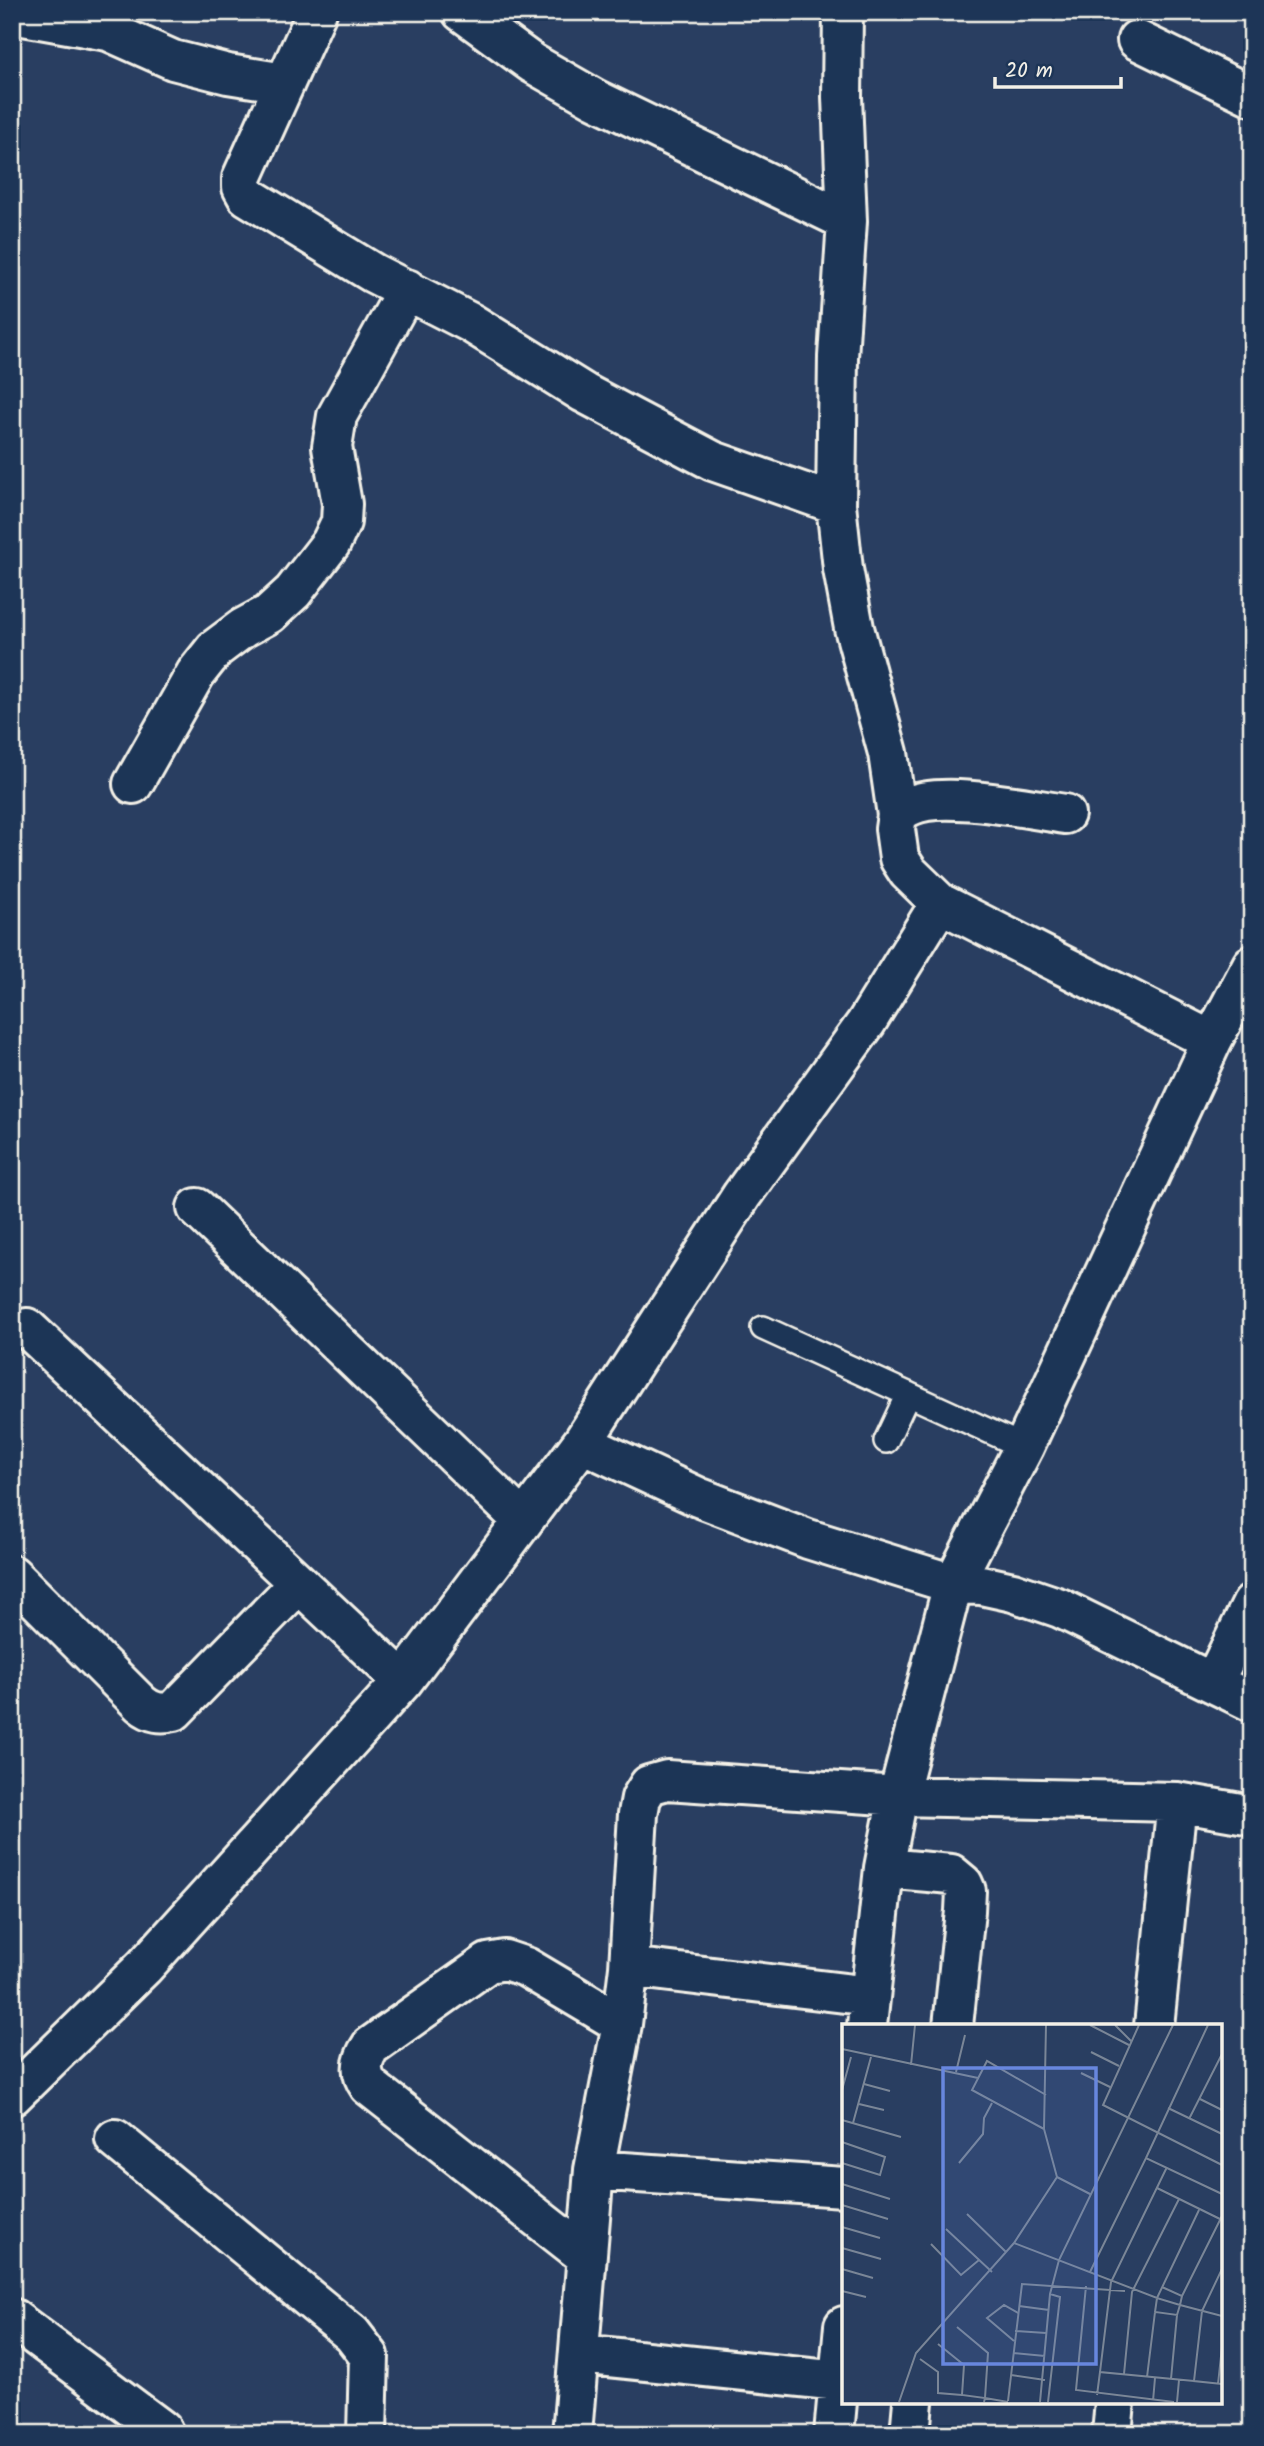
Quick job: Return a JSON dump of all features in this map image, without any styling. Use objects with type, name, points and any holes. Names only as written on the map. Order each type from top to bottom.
[{"type":"street","points":[[317,12],[242,178],[243,192],[247,197],[373,273],[471,323],[584,393],[713,461],[836,503]]},
{"type":"street","points":[[462,12],[532,63],[595,99],[847,221]]},
{"type":"street","points":[[843,12],[842,97],[847,221],[838,357],[836,503],[843,569],[854,628],[888,753],[897,816],[895,829],[899,858],[908,872],[940,903],[1212,1041]]},
{"type":"street","points":[[12,14],[110,22],[184,63],[228,75],[285,83]]},
{"type":"street","points":[[1137,40],[1252,96]]},
{"type":"street","points":[[133,784],[196,673],[215,649],[243,628],[269,614],[293,592],[331,543],[341,522],[342,503],[332,447],[337,415],[407,289]]},
{"type":"street","points":[[897,816],[911,805],[935,800],[966,801],[1065,814]]},
{"type":"street","points":[[12,2096],[145,1967],[403,1681],[582,1443],[742,1195],[866,1023],[940,903]]},
{"type":"street","points":[[629,1968],[869,2011],[884,1868],[898,1796],[953,1584],[1024,1447],[1212,1041],[1252,965]]},
{"type":"street","points":[[197,1208],[523,1521]]},
{"type":"street","points":[[27,1328],[403,1681]]},
{"type":"street","points":[[582,1443],[698,1497],[808,1539],[953,1584],[981,1585],[1013,1592],[1060,1608],[1252,1702]]},
{"type":"street","points":[[13,1578],[141,1704],[158,1713],[174,1711],[298,1584]]},
{"type":"street","points":[[1213,1683],[1252,1604]]},
{"type":"street","points":[[572,2434],[594,2170],[622,2024],[629,1968],[638,1814],[641,1798],[649,1785],[667,1780],[898,1796],[1177,1802],[1252,1815]]},
{"type":"street","points":[[1154,2024],[1177,1802]]},
{"type":"street","points":[[884,1868],[951,1874],[963,1884],[966,1891],[965,1911],[953,2024]]},
{"type":"street","points":[[586,2256],[369,2086],[364,2080],[362,2064],[371,2046],[488,1963],[505,1960],[526,1967],[622,2024]]},
{"type":"street","points":[[115,2139],[352,2334],[369,2356],[367,2434]]},
{"type":"street","points":[[594,2170],[842,2187]]},
{"type":"street","points":[[12,2318],[164,2434]]},
{"type":"street","points":[[834,2434],[842,2348]]},
{"type":"street","points":[[580,2354],[839,2381]]},
{"type":"street","points":[[910,2434],[914,2404]]},
{"type":"street","points":[[1112,2434],[1115,2404]]},
{"type":"lane","points":[[763,1328],[1024,1447]]},
{"type":"lane","points":[[886,1441],[908,1394]]}]
